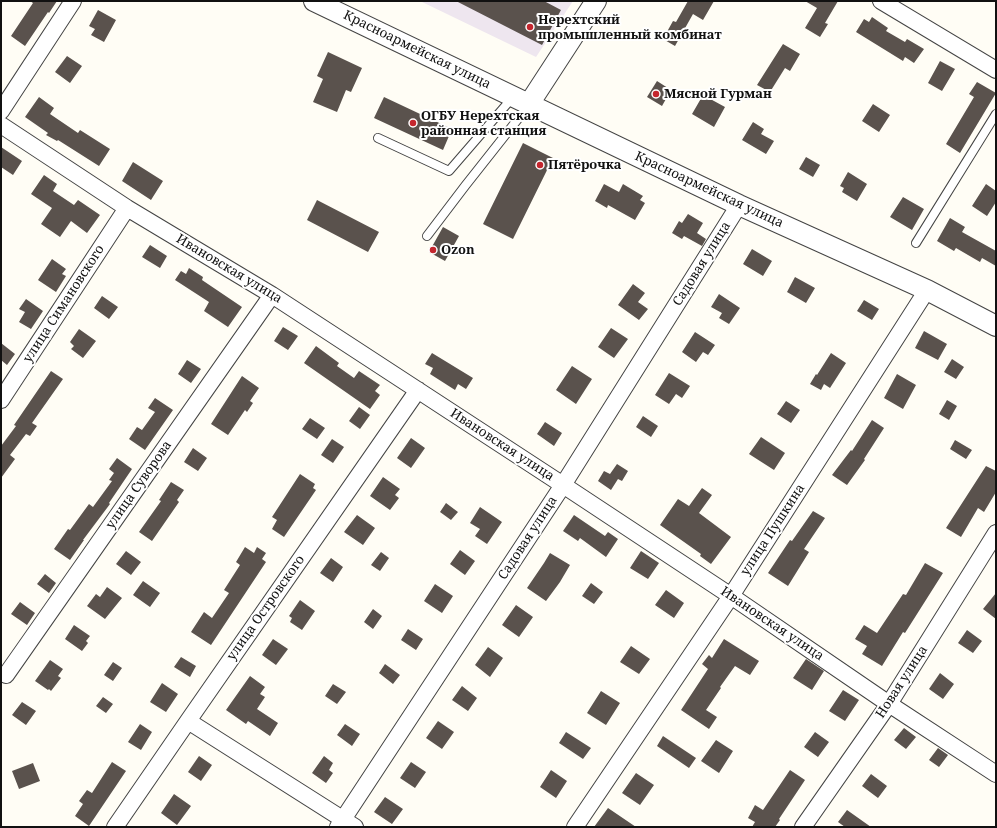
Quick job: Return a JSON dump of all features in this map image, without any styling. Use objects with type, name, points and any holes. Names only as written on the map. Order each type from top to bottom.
[{"type":"street","points":[[1,111],[73,1]]},
{"type":"street","name":"Красноармейская улица","points":[[314,1],[739,205],[927,290],[996,326]]},
{"type":"street","points":[[521,100],[596,1]]},
{"type":"street","points":[[881,1],[996,70]]},
{"type":"street","name":"Ивановская улица","points":[[1,125],[127,208],[272,295],[418,390],[731,596],[888,704],[996,774]]},
{"type":"street","name":"Садовая улица","points":[[345,824],[563,485],[739,205]]},
{"type":"street","name":"улица Симановского","points":[[1,400],[127,208]]},
{"type":"street","name":"улица Пушкина","points":[[575,827],[731,596],[927,290]]},
{"type":"street","name":"улица Суворова","points":[[6,675],[272,295]]},
{"type":"street","name":"улица Островского","points":[[115,827],[418,390]]},
{"type":"street","name":"Новая улица","points":[[803,827],[888,704],[996,532]]},
{"type":"street","points":[[188,721],[345,824]]},
{"type":"lane","points":[[378,138],[449,171],[521,100]]},
{"type":"lane","points":[[427,236],[521,100]]},
{"type":"lane","points":[[916,243],[996,114]]},
{"type":"shaded area","points":[[420,1],[573,1],[536,57]]},
{"type":"building","points":[[30,1],[57,1],[25,46],[11,36],[33,3]]},
{"type":"building","name":"Нерехтский промышленный комбинат","points":[[456,1],[544,1],[561,10],[542,45]]},
{"type":"building","points":[[688,1],[714,1],[703,20],[693,14],[675,46],[663,39],[673,21],[676,22]]},
{"type":"building","points":[[805,1],[838,1],[825,23],[828,24],[820,37],[805,28],[817,8]]},
{"type":"building","points":[[98,10],[116,20],[104,42],[91,35],[95,29],[89,26]]},
{"type":"building","points":[[872,17],[888,28],[886,31],[905,42],[907,39],[924,49],[914,63],[905,57],[903,61],[856,32],[864,19],[869,22]]},
{"type":"building","points":[[783,44],[800,54],[790,71],[785,68],[770,92],[757,85]]},
{"type":"building","points":[[328,52],[362,68],[351,92],[346,90],[337,112],[313,102],[323,79],[317,76]]},
{"type":"building","points":[[67,56],[82,66],[70,83],[55,72]]},
{"type":"building","points":[[940,61],[955,69],[942,91],[928,83]]},
{"type":"building","points":[[657,81],[671,90],[662,106],[647,97]]},
{"type":"building","points":[[977,82],[996,93],[960,153],[946,144],[974,97],[969,94]]},
{"type":"building","points":[[703,95],[725,107],[714,127],[692,114]]},
{"type":"building","points":[[39,97],[54,108],[50,114],[78,133],[80,130],[110,149],[99,166],[58,140],[57,141],[46,135],[48,133],[25,117]]},
{"type":"building","name":"ОГБУ Нерехтская районная станция","points":[[384,97],[452,129],[443,150],[374,118]]},
{"type":"building","points":[[873,104],[890,115],[879,132],[862,121]]},
{"type":"building","points":[[753,122],[764,129],[761,134],[774,141],[766,154],[742,140]]},
{"type":"building","points":[[523,143],[553,158],[513,239],[483,224]]},
{"type":"building","points":[[1,147],[22,161],[13,175],[1,167]]},
{"type":"building","points":[[806,157],[820,165],[813,177],[799,169]]},
{"type":"building","points":[[133,162],[163,181],[151,200],[122,181]]},
{"type":"building","points":[[848,172],[867,184],[857,201],[842,192],[844,188],[840,186]]},
{"type":"building","points":[[44,175],[57,184],[53,191],[74,205],[78,200],[100,215],[87,233],[71,221],[60,237],[41,224],[52,208],[31,194]]},
{"type":"building","points":[[604,184],[619,192],[623,184],[643,196],[640,200],[645,203],[635,220],[608,205],[607,208],[595,201]]},
{"type":"building","points":[[986,184],[996,191],[996,202],[987,216],[972,206]]},
{"type":"building","points":[[903,197],[924,209],[912,230],[890,217]]},
{"type":"building","points":[[317,200],[379,232],[368,252],[307,220]]},
{"type":"building","points":[[688,214],[703,223],[697,233],[706,239],[702,246],[684,236],[682,239],[672,233],[679,221],[682,223]]},
{"type":"building","points":[[950,218],[965,227],[962,232],[996,251],[996,266],[982,258],[980,262],[956,248],[954,251],[937,241]]},
{"type":"building","points":[[443,227],[459,236],[445,261],[429,252]]},
{"type":"building","points":[[150,245],[167,256],[160,268],[142,257]]},
{"type":"building","points":[[752,249],[772,261],[763,276],[743,264]]},
{"type":"building","points":[[52,259],[66,269],[62,274],[66,276],[56,292],[38,280]]},
{"type":"building","points":[[189,268],[203,277],[202,280],[242,307],[228,327],[204,311],[209,302],[175,280],[181,271],[186,274]]},
{"type":"building","points":[[795,277],[815,288],[806,303],[787,292]]},
{"type":"building","points":[[633,284],[645,293],[638,302],[648,309],[639,320],[618,305]]},
{"type":"building","points":[[719,294],[740,308],[729,324],[719,318],[722,313],[711,307]]},
{"type":"building","points":[[102,296],[118,307],[109,319],[94,308]]},
{"type":"building","points":[[26,299],[43,311],[31,329],[19,322],[25,312],[19,309]]},
{"type":"building","points":[[864,300],[879,309],[872,320],[857,311]]},
{"type":"building","points":[[283,327],[298,336],[288,350],[274,341]]},
{"type":"building","points":[[611,328],[628,339],[614,358],[598,347]]},
{"type":"building","points":[[79,329],[96,341],[83,358],[71,349],[74,346],[70,342]]},
{"type":"building","points":[[924,331],[947,344],[938,360],[915,348]]},
{"type":"building","points":[[695,332],[715,345],[708,355],[703,352],[696,362],[682,352]]},
{"type":"building","points":[[1,343],[15,354],[7,365],[1,360]]},
{"type":"building","points":[[316,346],[339,363],[337,366],[354,378],[359,371],[380,385],[375,391],[380,395],[370,409],[304,363]]},
{"type":"building","points":[[432,353],[473,378],[466,389],[458,384],[455,390],[430,374],[433,368],[425,364]]},
{"type":"building","points":[[831,353],[846,363],[830,388],[824,384],[821,390],[810,384]]},
{"type":"building","points":[[952,359],[964,367],[956,379],[944,372]]},
{"type":"building","points":[[187,360],[201,369],[191,383],[178,374]]},
{"type":"building","points":[[572,366],[592,379],[576,404],[556,390]]},
{"type":"building","points":[[51,371],[63,379],[32,423],[37,426],[30,436],[26,434],[10,455],[15,459],[1,478],[1,446],[16,426],[14,425]]},
{"type":"building","points":[[669,373],[690,386],[682,398],[676,394],[669,404],[655,395]]},
{"type":"building","points":[[897,374],[916,385],[903,409],[884,398]]},
{"type":"building","points":[[242,376],[259,388],[250,401],[253,403],[247,412],[245,410],[228,435],[211,424]]},
{"type":"building","points":[[155,398],[173,410],[145,450],[129,439],[137,427],[142,430],[155,412],[148,408]]},
{"type":"building","points":[[947,400],[957,406],[949,420],[939,414]]},
{"type":"building","points":[[786,401],[800,410],[791,423],[777,414]]},
{"type":"building","points":[[359,407],[370,415],[360,429],[349,421]]},
{"type":"building","points":[[643,416],[658,426],[651,437],[636,427]]},
{"type":"building","points":[[310,418],[325,428],[317,439],[302,429]]},
{"type":"building","points":[[872,420],[884,428],[864,459],[865,460],[847,485],[832,475],[851,450],[852,451]]},
{"type":"building","points":[[545,422],[562,433],[554,446],[537,434]]},
{"type":"building","points":[[761,437],[785,453],[774,470],[749,454]]},
{"type":"building","points":[[411,438],[425,448],[411,468],[397,458]]},
{"type":"building","points":[[332,439],[344,447],[333,463],[321,455]]},
{"type":"building","points":[[955,440],[972,450],[966,459],[950,449]]},
{"type":"building","points":[[193,448],[207,458],[198,471],[184,462]]},
{"type":"building","points":[[117,458],[132,469],[109,503],[110,504],[70,560],[54,549],[68,529],[70,530],[89,504],[93,507],[112,481],[109,480],[114,473],[109,469]]},
{"type":"building","points":[[617,464],[628,471],[622,481],[618,479],[611,490],[598,481],[604,471],[610,474]]},
{"type":"building","points":[[986,466],[996,471],[996,492],[984,512],[978,508],[961,537],[946,528]]},
{"type":"building","points":[[300,474],[315,484],[313,488],[316,490],[284,537],[272,529],[277,520],[272,517]]},
{"type":"building","points":[[383,477],[400,489],[395,495],[399,498],[390,510],[370,496]]},
{"type":"building","points":[[171,482],[184,490],[177,500],[179,502],[152,541],[139,532],[161,501],[159,500]]},
{"type":"building","points":[[702,488],[712,495],[699,513],[731,537],[711,564],[700,556],[701,554],[660,525],[678,499],[689,506]]},
{"type":"building","points":[[446,503],[458,512],[451,520],[440,512]]},
{"type":"building","points":[[480,507],[502,522],[487,544],[475,536],[480,529],[470,523]]},
{"type":"building","points":[[813,511],[825,518],[804,549],[809,552],[788,586],[768,573],[790,540],[792,541]]},
{"type":"building","points":[[357,515],[375,528],[363,545],[344,532]]},
{"type":"building","points":[[574,515],[605,536],[608,532],[618,539],[606,557],[580,538],[578,541],[563,531]]},
{"type":"building","points":[[245,547],[254,553],[257,547],[266,553],[262,559],[266,562],[211,645],[191,632],[204,612],[212,618],[229,593],[224,590],[240,565],[236,562]]},
{"type":"building","points":[[460,550],[475,561],[465,575],[450,564]]},
{"type":"building","points":[[126,551],[141,562],[131,575],[116,564]]},
{"type":"building","points":[[641,551],[659,563],[648,579],[630,568]]},
{"type":"building","points":[[381,552],[389,558],[380,571],[371,565]]},
{"type":"building","points":[[550,553],[570,565],[546,601],[527,588]]},
{"type":"building","points":[[331,558],[343,567],[333,582],[320,573]]},
{"type":"building","points":[[925,563],[943,573],[882,666],[862,654],[867,646],[855,639],[864,625],[877,633],[903,594],[906,595]]},
{"type":"building","points":[[45,574],[56,583],[49,593],[37,584]]},
{"type":"building","points":[[143,581],[160,593],[150,607],[133,595]]},
{"type":"building","points":[[591,583],[603,592],[594,604],[582,596]]},
{"type":"building","points":[[435,584],[453,596],[442,613],[424,601]]},
{"type":"building","points":[[107,587],[122,598],[105,619],[87,606],[96,594],[100,597]]},
{"type":"building","points":[[666,590],[684,603],[674,618],[655,605]]},
{"type":"building","points":[[996,593],[996,619],[983,609]]},
{"type":"building","points":[[300,600],[315,611],[302,630],[290,622],[292,618],[289,616]]},
{"type":"building","points":[[20,602],[35,613],[27,625],[11,614]]},
{"type":"building","points":[[516,605],[533,617],[519,637],[502,625]]},
{"type":"building","points":[[373,609],[382,616],[373,629],[364,622]]},
{"type":"building","points":[[74,625],[90,636],[86,641],[88,643],[82,651],[65,639]]},
{"type":"building","points":[[408,629],[423,639],[416,650],[401,640]]},
{"type":"building","points":[[967,630],[982,641],[973,653],[958,643]]},
{"type":"building","points":[[273,639],[288,649],[276,665],[262,655]]},
{"type":"building","points":[[724,639],[759,661],[750,675],[735,666],[706,710],[717,717],[709,729],[681,710],[708,669],[702,664],[709,655],[712,658]]},
{"type":"building","points":[[631,646],[650,659],[639,674],[620,662]]},
{"type":"building","points":[[488,647],[503,658],[490,677],[475,665]]},
{"type":"building","points":[[181,657],[196,666],[190,677],[174,667]]},
{"type":"building","points":[[806,659],[824,671],[812,690],[793,678]]},
{"type":"building","points":[[50,660],[63,669],[58,676],[61,678],[51,691],[35,681]]},
{"type":"building","points":[[113,662],[122,668],[113,681],[104,675]]},
{"type":"building","points":[[385,664],[400,675],[393,684],[379,673]]},
{"type":"building","points":[[940,673],[954,684],[943,699],[929,689]]},
{"type":"building","points":[[250,676],[265,687],[260,694],[265,697],[257,709],[278,723],[270,736],[248,721],[246,724],[226,710]]},
{"type":"building","points":[[162,683],[178,694],[166,712],[150,702]]},
{"type":"building","points":[[333,684],[346,692],[337,704],[325,696]]},
{"type":"building","points":[[462,686],[477,698],[468,711],[452,700]]},
{"type":"building","points":[[843,690],[859,700],[845,721],[829,711]]},
{"type":"building","points":[[601,691],[620,703],[606,725],[587,713]]},
{"type":"building","points":[[103,697],[113,704],[106,713],[96,706]]},
{"type":"building","points":[[22,702],[36,711],[26,725],[12,715]]},
{"type":"building","points":[[438,721],[454,732],[442,749],[426,738]]},
{"type":"building","points":[[140,724],[152,732],[141,750],[128,742]]},
{"type":"building","points":[[345,724],[360,734],[352,746],[337,735]]},
{"type":"building","points":[[904,728],[916,737],[906,749],[894,740]]},
{"type":"building","points":[[566,732],[591,748],[583,759],[559,743]]},
{"type":"building","points":[[815,732],[829,742],[818,757],[804,747]]},
{"type":"building","points":[[663,736],[696,758],[689,768],[657,746]]},
{"type":"building","points":[[716,740],[733,751],[719,773],[701,761]]},
{"type":"building","points":[[938,748],[948,755],[939,767],[929,760]]},
{"type":"building","points":[[199,756],[212,765],[201,781],[188,772]]},
{"type":"building","points":[[324,756],[333,763],[329,770],[333,773],[326,783],[312,773]]},
{"type":"building","points":[[112,762],[126,771],[89,826],[75,816],[83,804],[79,801],[87,790],[92,793]]},
{"type":"building","points":[[411,762],[426,772],[415,788],[400,778]]},
{"type":"building","points":[[33,763],[40,781],[19,789],[12,771]]},
{"type":"building","points":[[551,770],[567,781],[556,798],[540,787]]},
{"type":"building","points":[[790,770],[805,780],[779,819],[780,820],[775,827],[752,827],[755,822],[748,818],[755,805],[763,810]]},
{"type":"building","points":[[636,773],[654,785],[640,805],[622,793]]},
{"type":"building","points":[[871,774],[887,786],[878,798],[862,786]]},
{"type":"building","points":[[174,794],[191,806],[177,825],[161,813]]},
{"type":"building","points":[[385,797],[403,809],[392,824],[374,812]]},
{"type":"building","points":[[608,808],[636,827],[594,827]]},
{"type":"building","points":[[847,810],[871,827],[845,827],[838,822]]},
{"type":"place","name":"Нерехтский промышленный комбинат","points":[[530,27]]},
{"type":"place","name":"Мясной Гурман","points":[[656,94]]},
{"type":"place","name":"ОГБУ Нерехтская районная станция","points":[[413,123]]},
{"type":"place","name":"Пятёрочка","points":[[540,165]]},
{"type":"place","name":"Ozon","points":[[433,250]]}]
